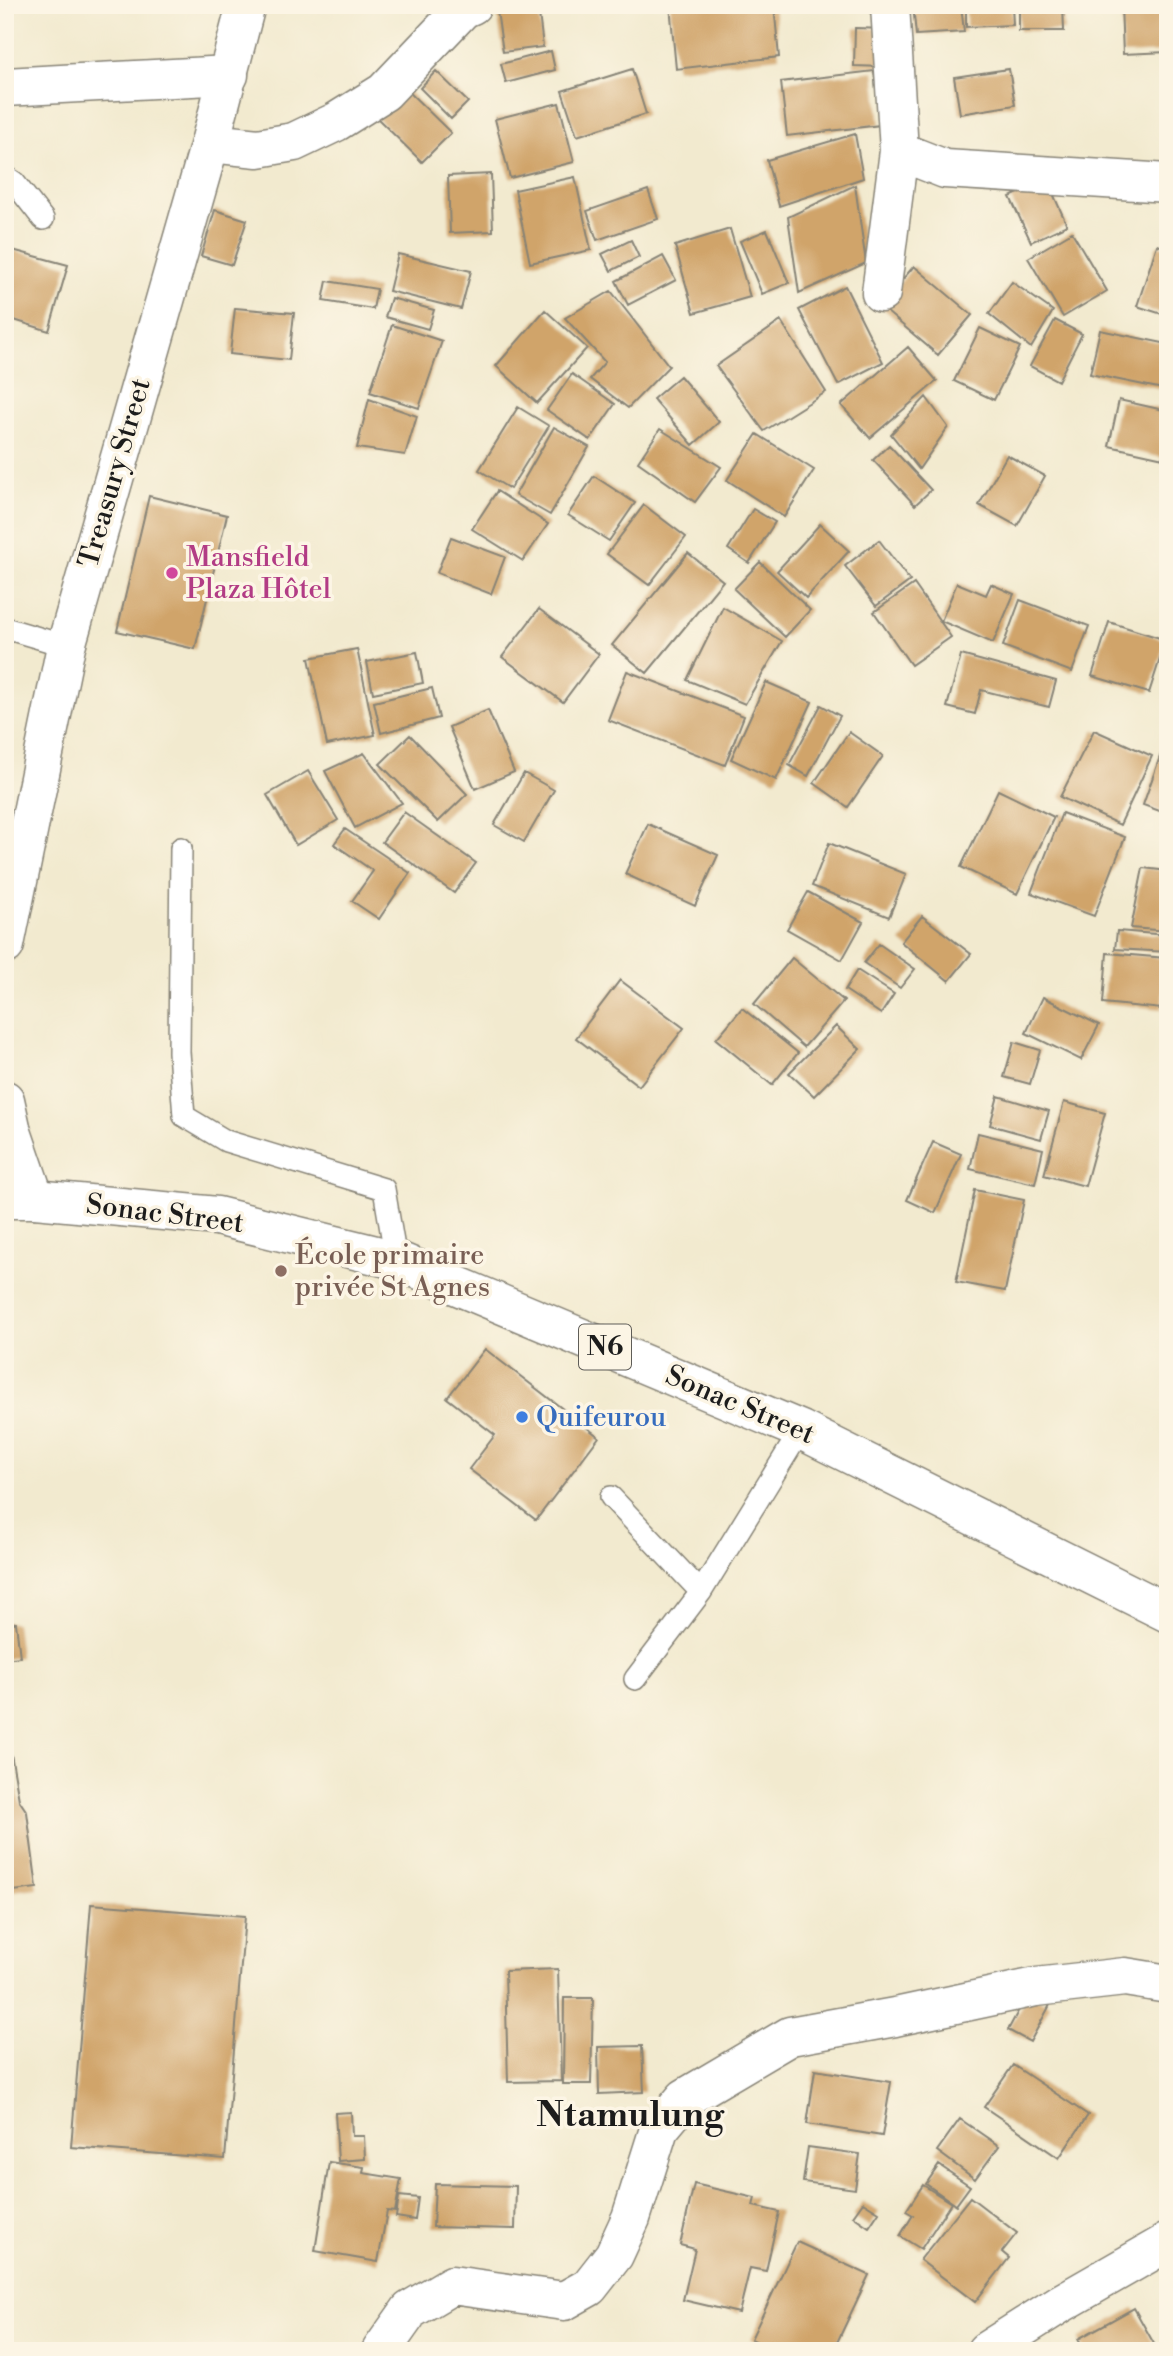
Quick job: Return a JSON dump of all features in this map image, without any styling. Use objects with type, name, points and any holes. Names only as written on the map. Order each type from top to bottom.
[{"type":"main road","name":"Treasury Street","points":[[5,945],[66,646],[210,143],[246,5]]},
{"type":"main road","points":[[210,143],[258,148],[294,142],[336,122],[384,92],[463,9],[472,5]]},
{"type":"main road","points":[[881,293],[899,151],[890,5]]},
{"type":"main road","points":[[5,88],[229,75]]},
{"type":"main road","points":[[899,151],[945,169],[1168,183]]},
{"type":"main road","points":[[5,1100],[12,1132],[20,1199]]},
{"type":"main road","name":"Sonac Street","points":[[20,1199],[217,1216],[396,1260],[801,1430],[1168,1613]]},
{"type":"main road","points":[[381,2351],[410,2311],[452,2285],[564,2301],[589,2287],[614,2255],[631,2218],[659,2129],[685,2098],[790,2036],[1036,1987],[1125,1977],[1168,1984]]},
{"type":"main road","points":[[986,2351],[1060,2304],[1168,2242]]},
{"type":"lane","points":[[5,176],[14,182],[43,219]]},
{"type":"lane","points":[[5,628],[66,646]]},
{"type":"lane","points":[[181,848],[180,1052],[184,1116],[226,1141],[383,1189],[396,1260]]},
{"type":"lane","points":[[635,1679],[701,1592],[801,1430]]},
{"type":"lane","points":[[611,1497],[701,1592]]},
{"type":"building","points":[[538,5],[543,47],[503,52],[497,11]]},
{"type":"building","points":[[670,5],[774,5],[779,57],[676,69]]},
{"type":"building","points":[[913,5],[961,5],[964,32],[916,35]]},
{"type":"building","points":[[966,5],[1012,5],[1013,25],[966,27]]},
{"type":"building","points":[[1019,5],[1063,5],[1064,31],[1019,31]]},
{"type":"building","points":[[1121,5],[1168,5],[1168,52],[1123,54]]},
{"type":"building","points":[[855,28],[886,29],[884,67],[854,66]]},
{"type":"building","points":[[551,51],[555,70],[506,83],[501,64]]},
{"type":"building","points":[[632,69],[646,114],[577,136],[562,91]]},
{"type":"building","points":[[1009,69],[1015,105],[960,114],[954,77]]},
{"type":"building","points":[[436,71],[468,102],[451,119],[420,88]]},
{"type":"building","points":[[874,71],[880,125],[787,136],[781,82]]},
{"type":"building","points":[[404,87],[451,133],[422,162],[375,116]]},
{"type":"building","points":[[559,103],[574,162],[510,178],[495,119]]},
{"type":"building","points":[[855,134],[863,178],[779,206],[767,160]]},
{"type":"building","points":[[491,174],[493,231],[450,233],[448,176]]},
{"type":"building","points":[[575,177],[591,250],[530,263],[515,190]]},
{"type":"building","points":[[1047,180],[1067,225],[1031,242],[1010,197]]},
{"type":"building","points":[[855,185],[866,263],[799,293],[788,217]]},
{"type":"building","points":[[648,190],[658,219],[597,240],[587,211]]},
{"type":"building","points":[[215,210],[247,220],[232,265],[201,256]]},
{"type":"building","points":[[730,229],[750,297],[694,313],[675,246]]},
{"type":"building","points":[[767,230],[789,283],[762,294],[740,241]]},
{"type":"building","points":[[1072,232],[1107,291],[1063,317],[1028,258]]},
{"type":"building","points":[[631,240],[639,257],[611,271],[602,254]]},
{"type":"building","points":[[1157,245],[1168,248],[1168,316],[1137,306]]},
{"type":"building","points":[[5,248],[68,265],[49,331],[11,319],[5,336]]},
{"type":"building","points":[[398,254],[471,271],[461,309],[389,291]]},
{"type":"building","points":[[663,256],[676,280],[628,305],[616,281]]},
{"type":"building","points":[[914,266],[972,315],[938,355],[880,306]]},
{"type":"building","points":[[327,281],[377,289],[373,309],[323,301]]},
{"type":"building","points":[[1012,282],[1053,311],[1031,348],[989,314]]},
{"type":"building","points":[[845,286],[883,362],[838,385],[799,310]]},
{"type":"building","points":[[611,291],[669,366],[628,408],[590,379],[605,362],[565,318]]},
{"type":"building","points":[[391,298],[434,310],[428,329],[385,317]]},
{"type":"building","points":[[235,308],[294,313],[289,360],[230,354]]},
{"type":"building","points":[[545,310],[587,348],[537,403],[496,366]]},
{"type":"building","points":[[1055,320],[1082,334],[1058,381],[1030,366]]},
{"type":"building","points":[[781,321],[826,392],[764,431],[716,366]]},
{"type":"building","points":[[392,325],[442,341],[419,408],[370,392]]},
{"type":"building","points":[[980,328],[1020,347],[994,400],[954,381]]},
{"type":"building","points":[[1100,330],[1168,344],[1168,390],[1090,374]]},
{"type":"building","points":[[908,347],[937,381],[870,438],[841,405]]},
{"type":"building","points":[[572,374],[615,404],[590,440],[547,410]]},
{"type":"building","points":[[680,376],[719,422],[693,445],[653,399]]},
{"type":"building","points":[[926,397],[948,427],[919,469],[891,434]]},
{"type":"building","points":[[369,399],[417,416],[405,455],[357,448]]},
{"type":"building","points":[[1119,400],[1168,411],[1168,459],[1109,446]]},
{"type":"building","points":[[518,407],[549,426],[510,489],[479,470]]},
{"type":"building","points":[[554,427],[589,447],[550,515],[515,495]]},
{"type":"building","points":[[660,429],[721,467],[695,502],[638,462]]},
{"type":"building","points":[[757,434],[814,470],[784,517],[727,480]]},
{"type":"building","points":[[889,445],[931,490],[915,505],[873,460]]},
{"type":"building","points":[[1007,455],[1045,476],[1017,526],[979,505]]},
{"type":"building","points":[[594,476],[635,503],[609,541],[568,515]]},
{"type":"building","points":[[497,491],[548,524],[523,561],[472,529]]},
{"type":"building","name":"Mansfield Plaza Hôtel","points":[[149,496],[227,515],[195,649],[117,631]]},
{"type":"building","points":[[644,505],[686,537],[649,585],[607,554]]},
{"type":"building","points":[[753,509],[775,522],[749,563],[728,549]]},
{"type":"building","points":[[820,524],[849,551],[806,598],[777,571]]},
{"type":"building","points":[[451,537],[505,557],[491,594],[437,573]]},
{"type":"building","points":[[879,540],[910,581],[876,606],[845,566]]},
{"type":"building","points":[[688,553],[723,581],[647,673],[612,645]]},
{"type":"building","points":[[760,562],[810,610],[785,637],[734,589]]},
{"type":"building","points":[[957,583],[986,595],[991,584],[1014,594],[993,643],[941,621]]},
{"type":"building","points":[[914,584],[951,637],[911,665],[874,612]]},
{"type":"building","points":[[1020,600],[1089,626],[1072,672],[1003,646]]},
{"type":"building","points":[[723,607],[782,641],[745,704],[687,680]]},
{"type":"building","points":[[539,609],[599,654],[563,702],[502,657]]},
{"type":"building","points":[[1109,622],[1166,640],[1149,693],[1092,676]]},
{"type":"building","points":[[357,649],[375,735],[327,745],[309,658]]},
{"type":"building","points":[[417,652],[423,683],[373,693],[367,662]]},
{"type":"building","points":[[961,655],[1056,681],[1049,707],[981,690],[975,714],[947,707]]},
{"type":"building","points":[[627,671],[744,716],[725,765],[608,720]]},
{"type":"building","points":[[766,682],[812,702],[776,780],[731,759]]},
{"type":"building","points":[[432,688],[439,718],[381,733],[374,702]]},
{"type":"building","points":[[821,705],[840,716],[808,776],[789,765]]},
{"type":"building","points":[[488,710],[514,772],[475,789],[449,727]]},
{"type":"building","points":[[1094,730],[1152,756],[1120,825],[1060,797]]},
{"type":"building","points":[[849,732],[883,756],[848,807],[814,783]]},
{"type":"building","points":[[410,735],[467,794],[438,822],[380,764]]},
{"type":"building","points":[[1163,748],[1168,750],[1168,814],[1143,805]]},
{"type":"building","points":[[364,753],[402,803],[355,828],[325,771]]},
{"type":"building","points":[[308,771],[338,820],[296,845],[267,795]]},
{"type":"building","points":[[524,773],[554,790],[524,842],[494,825]]},
{"type":"building","points":[[998,790],[1054,817],[1017,894],[961,867]]},
{"type":"building","points":[[404,812],[476,863],[454,893],[382,842]]},
{"type":"building","points":[[1062,813],[1125,837],[1094,916],[1031,893]]},
{"type":"building","points":[[648,824],[718,855],[695,906],[625,874]]},
{"type":"building","points":[[345,829],[410,873],[379,919],[352,901],[373,871],[334,844]]},
{"type":"building","points":[[829,843],[906,874],[889,917],[812,886]]},
{"type":"building","points":[[1143,868],[1168,871],[1168,931],[1131,928]]},
{"type":"building","points":[[808,892],[863,922],[842,960],[787,929]]},
{"type":"building","points":[[922,916],[971,954],[949,981],[901,942]]},
{"type":"building","points":[[1117,931],[1168,935],[1168,952],[1115,949]]},
{"type":"building","points":[[879,944],[915,969],[900,988],[864,963]]},
{"type":"building","points":[[1107,953],[1166,958],[1162,1009],[1103,1003]]},
{"type":"building","points":[[792,958],[844,1001],[804,1047],[754,1004]]},
{"type":"building","points":[[857,970],[894,994],[881,1014],[845,990]]},
{"type":"building","points":[[620,980],[684,1028],[639,1086],[576,1038]]},
{"type":"building","points":[[1043,997],[1099,1025],[1081,1060],[1026,1033]]},
{"type":"building","points":[[742,1008],[798,1053],[772,1085],[716,1039]]},
{"type":"building","points":[[836,1026],[860,1049],[814,1096],[789,1073]]},
{"type":"building","points":[[1014,1042],[1040,1050],[1030,1084],[1004,1077]]},
{"type":"building","points":[[998,1096],[1049,1111],[1041,1139],[990,1125]]},
{"type":"building","points":[[1064,1102],[1105,1113],[1085,1186],[1044,1175]]},
{"type":"building","points":[[978,1133],[1043,1149],[1035,1184],[970,1169]]},
{"type":"building","points":[[933,1142],[961,1154],[935,1213],[907,1200]]},
{"type":"building","points":[[975,1190],[1024,1200],[1005,1291],[956,1282]]},
{"type":"building","name":"Quifeurou","points":[[485,1349],[599,1437],[536,1520],[469,1469],[495,1435],[447,1398]]},
{"type":"building","points":[[5,1622],[16,1623],[20,1657],[5,1659]]},
{"type":"building","points":[[5,1719],[19,1800],[27,1812],[37,1888],[5,1892]]},
{"type":"building","points":[[91,1904],[245,1916],[225,2159],[71,2147]]},
{"type":"building","points":[[558,1969],[561,2081],[508,2082],[505,1971]]},
{"type":"building","points":[[1028,1993],[1050,2005],[1030,2042],[1008,2030]]},
{"type":"building","points":[[564,1998],[593,1998],[591,2084],[563,2084]]},
{"type":"building","points":[[642,2046],[644,2092],[599,2094],[598,2047]]},
{"type":"building","points":[[1013,2065],[1088,2115],[1059,2158],[984,2107]]},
{"type":"building","points":[[815,2070],[891,2082],[882,2136],[807,2124]]},
{"type":"building","points":[[351,2112],[352,2136],[364,2136],[365,2159],[338,2161],[335,2113]]},
{"type":"building","points":[[960,2119],[999,2146],[975,2179],[937,2151]]},
{"type":"building","points":[[808,2147],[860,2154],[855,2189],[803,2182]]},
{"type":"building","points":[[329,2162],[364,2167],[363,2173],[401,2179],[395,2212],[387,2211],[378,2262],[315,2251]]},
{"type":"building","points":[[939,2165],[970,2186],[956,2205],[926,2184]]},
{"type":"building","points":[[435,2184],[516,2186],[515,2229],[433,2227]]},
{"type":"building","points":[[694,2184],[755,2198],[753,2206],[779,2212],[766,2271],[750,2268],[739,2313],[683,2300],[695,2249],[680,2245]]},
{"type":"building","points":[[923,2185],[951,2203],[921,2249],[900,2236],[913,2215],[906,2211]]},
{"type":"building","points":[[399,2196],[418,2198],[415,2220],[396,2217]]},
{"type":"building","points":[[970,2197],[1017,2233],[1002,2252],[1009,2258],[975,2302],[920,2260]]},
{"type":"building","points":[[863,2202],[879,2212],[869,2227],[853,2216]]},
{"type":"building","points":[[797,2242],[869,2275],[833,2351],[776,2351],[751,2339]]},
{"type":"building","points":[[1134,2308],[1158,2351],[1084,2351],[1078,2339]]},
{"type":"place","name":"Mansfield Plaza Hôtel","points":[[172,573]]},
{"type":"place","name":"École primaire privée St Agnes","points":[[281,1271]]},
{"type":"place","name":"Quifeurou","points":[[522,1417]]},
{"type":"district","name":"Ntamulung","points":[[630,2115]]}]
